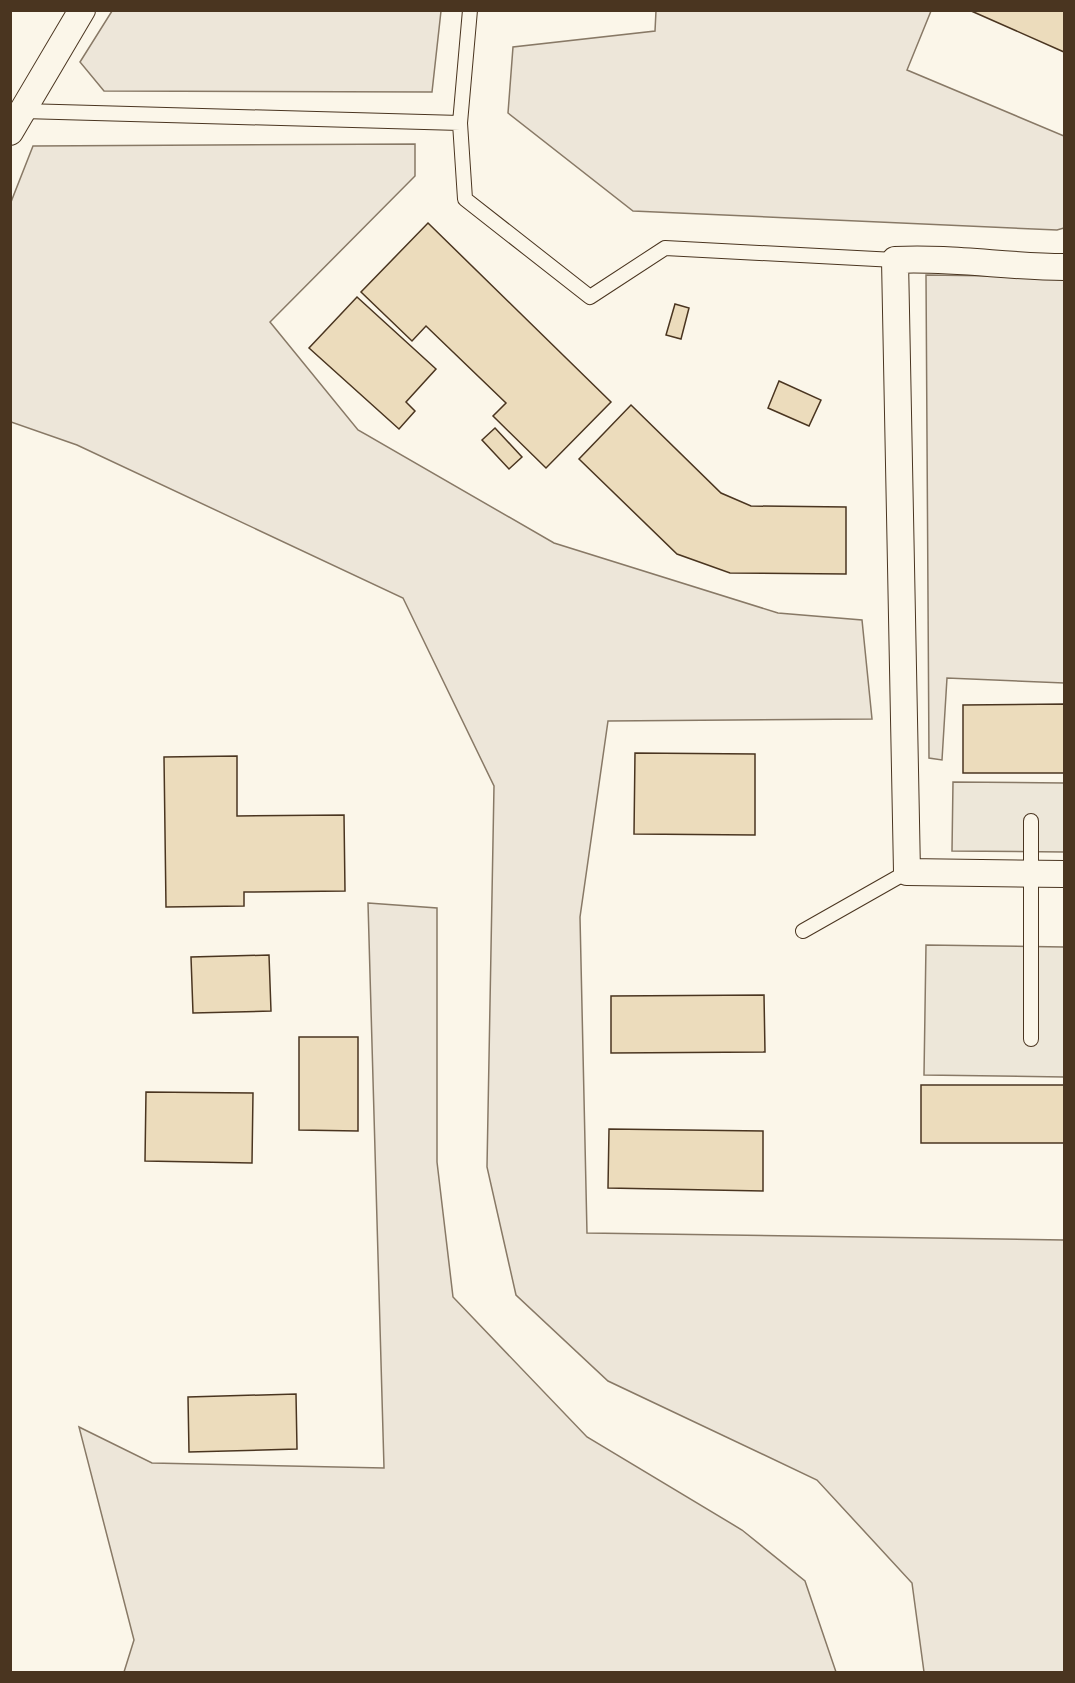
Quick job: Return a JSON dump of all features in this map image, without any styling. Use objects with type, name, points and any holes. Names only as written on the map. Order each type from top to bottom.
[{"type":"street","points":[[17,122],[82,10]]},
{"type":"street","points":[[1065,267],[928,258],[896,260],[907,872],[1065,874]]},
{"type":"lane","points":[[470,10],[460,123],[465,199],[590,297],[665,248],[896,260]]},
{"type":"lane","points":[[17,122],[460,123]]},
{"type":"lane","points":[[1030,1040],[1031,821]]},
{"type":"lane","points":[[803,931],[907,872]]},
{"type":"shaded area","points":[[112,11],[441,11],[432,92],[104,91],[80,62]]},
{"type":"shaded area","points":[[656,11],[931,11],[907,70],[1064,136],[1064,228],[1057,230],[633,211],[508,113],[513,47],[655,31]]},
{"type":"shaded area","points":[[415,144],[415,176],[270,322],[358,430],[554,543],[778,613],[862,620],[872,719],[608,721],[580,917],[587,1233],[1064,1240],[1064,1672],[924,1672],[912,1583],[817,1480],[608,1381],[516,1295],[487,1167],[494,786],[403,598],[77,445],[11,422],[11,202],[33,146]]},
{"type":"shaded area","points":[[926,275],[1064,277],[1064,683],[947,678],[942,760],[929,758]]},
{"type":"shaded area","points":[[953,782],[1064,783],[1064,852],[952,851]]},
{"type":"shaded area","points":[[368,903],[437,908],[437,1162],[453,1297],[587,1437],[742,1530],[805,1581],[836,1672],[124,1672],[134,1640],[79,1427],[152,1463],[384,1468]]},
{"type":"shaded area","points":[[926,945],[1064,947],[1064,1077],[924,1075]]},
{"type":"building","points":[[969,10],[1064,10],[1064,52]]},
{"type":"building","points":[[428,223],[611,402],[546,468],[493,416],[506,403],[426,326],[412,341],[361,292]]},
{"type":"building","points":[[357,297],[436,369],[406,402],[415,411],[399,429],[309,348]]},
{"type":"building","points":[[675,304],[689,308],[681,339],[666,335]]},
{"type":"building","points":[[779,381],[821,400],[809,426],[768,408]]},
{"type":"building","points":[[631,405],[721,493],[751,506],[846,507],[846,574],[730,573],[677,554],[579,459]]},
{"type":"building","points":[[495,428],[522,457],[509,469],[482,440]]},
{"type":"building","points":[[1064,704],[1064,773],[963,773],[963,705]]},
{"type":"building","points":[[635,753],[755,754],[755,835],[634,834]]},
{"type":"building","points":[[237,756],[237,816],[344,815],[345,891],[244,892],[244,906],[166,907],[164,757]]},
{"type":"building","points":[[269,955],[271,1011],[193,1013],[191,957]]},
{"type":"building","points":[[764,995],[765,1052],[611,1053],[611,996]]},
{"type":"building","points":[[299,1037],[358,1037],[358,1131],[299,1130]]},
{"type":"building","points":[[921,1085],[1064,1085],[1064,1143],[921,1143]]},
{"type":"building","points":[[146,1092],[253,1093],[252,1163],[145,1161]]},
{"type":"building","points":[[609,1129],[763,1131],[763,1191],[608,1188]]},
{"type":"building","points":[[296,1394],[297,1449],[189,1452],[188,1397]]}]
